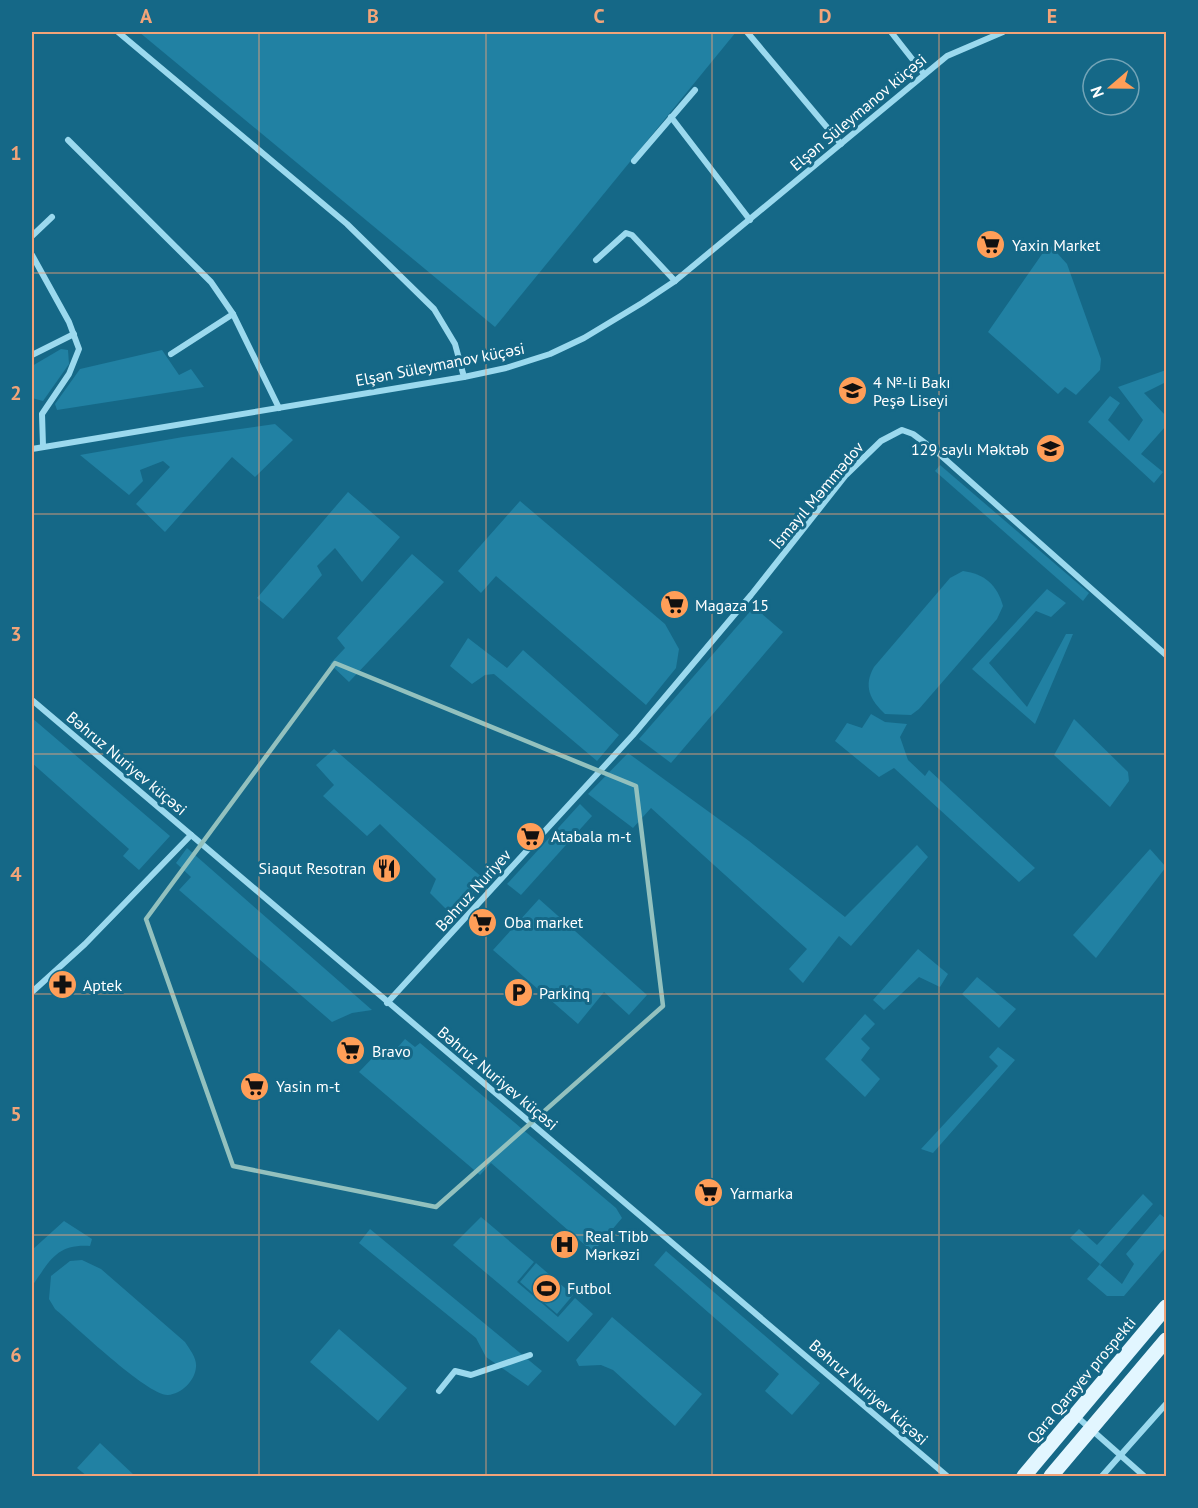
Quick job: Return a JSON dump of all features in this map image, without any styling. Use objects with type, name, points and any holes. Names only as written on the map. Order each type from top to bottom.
[{"type":"main road","name":"Qara Qarayev prospekti","points":[[1024,1476],[1167,1307]]},
{"type":"main road","points":[[1051,1476],[1167,1340]]},
{"type":"street","points":[[118,32],[347,224],[434,309],[455,344],[464,377]]},
{"type":"street","points":[[747,32],[841,144]]},
{"type":"street","points":[[891,32],[924,74]]},
{"type":"street","name":"Elşən Süleymanov küçəsi","points":[[32,449],[464,377],[517,365],[567,346],[601,329],[675,281],[956,50],[1004,32]]},
{"type":"street","points":[[634,161],[695,90]]},
{"type":"street","points":[[671,117],[750,220]]},
{"type":"street","points":[[68,140],[210,282],[233,314],[279,408]]},
{"type":"street","points":[[32,236],[52,217]]},
{"type":"street","points":[[596,260],[626,233],[633,235],[675,281]]},
{"type":"street","points":[[32,255],[34,264],[74,333],[79,348],[77,360],[42,414],[43,446]]},
{"type":"street","points":[[171,354],[233,314]]},
{"type":"street","points":[[32,355],[74,333]]},
{"type":"street","name":"İsmayıl Məmmədov","points":[[578,794],[692,666],[846,475],[880,441],[902,430],[913,434],[937,452],[1167,655]]},
{"type":"street","name":"Bəhruz Nuriyev küçəsi","points":[[32,700],[947,1476]]},
{"type":"street","name":"Bəhruz Nuriyev","points":[[387,1003],[578,794]]},
{"type":"street","points":[[32,992],[85,944],[190,835]]},
{"type":"street","points":[[439,1391],[455,1371],[471,1375],[530,1354]]},
{"type":"street","points":[[1102,1476],[1167,1404]]},
{"type":"street","points":[[1076,1416],[1144,1476]]},
{"type":"highlighted area","points":[[335,663],[636,786],[663,1006],[436,1207],[233,1166],[146,919]]},
{"type":"shaded area","points":[[139,32],[736,32],[495,327]]},
{"type":"shaded area","points":[[1049,244],[1067,264],[1101,359],[1100,370],[1076,395],[1065,387],[1058,394],[988,332]]},
{"type":"shaded area","points":[[61,349],[68,350],[69,364],[43,401],[32,398],[32,366]]},
{"type":"shaded area","points":[[162,350],[179,375],[191,369],[204,387],[57,410],[55,404],[80,369]]},
{"type":"shaded area","points":[[1166,370],[1166,382],[1144,393],[1166,416],[1166,428],[1141,454],[1163,472],[1154,483],[1088,422],[1110,396],[1120,403],[1108,420],[1129,441],[1143,420],[1118,387]]},
{"type":"shaded area","points":[[275,424],[293,440],[255,477],[232,457],[165,532],[136,504],[170,467],[163,461],[140,470],[143,481],[129,495],[80,455],[183,437]]},
{"type":"shaded area","points":[[940,465],[1089,593],[1083,601],[935,471]]},
{"type":"shaded area","points":[[348,492],[400,537],[362,582],[335,548],[317,566],[322,575],[283,619],[257,598]]},
{"type":"shaded area","points":[[520,501],[665,624],[679,649],[676,668],[646,705],[496,576],[481,593],[458,571]]},
{"type":"shaded area","points":[[412,554],[444,582],[349,682],[330,664],[345,648],[337,638]]},
{"type":"shaded area","points":[[963,571],[978,575],[994,586],[1003,606],[997,619],[919,709],[911,715],[885,714],[875,703],[870,692],[869,680],[874,667],[950,578]]},
{"type":"shaded area","points":[[1047,589],[1066,603],[1051,617],[1036,611],[989,663],[1027,707],[1066,634],[1073,634],[1035,724],[972,669]]},
{"type":"shaded area","points":[[754,607],[783,632],[671,763],[639,739]]},
{"type":"shaded area","points":[[468,638],[507,668],[523,650],[619,735],[597,761],[494,674],[485,675],[472,684],[450,666]]},
{"type":"shaded area","points":[[871,714],[885,722],[907,724],[900,737],[908,760],[925,776],[929,770],[1035,868],[1019,882],[894,768],[879,777],[835,741],[847,723],[862,728]]},
{"type":"shaded area","points":[[32,718],[170,836],[139,870],[123,856],[129,849],[32,763]]},
{"type":"shaded area","points":[[1074,719],[1128,772],[1129,781],[1110,807],[1054,755]]},
{"type":"shaded area","points":[[334,749],[484,879],[453,916],[430,893],[436,879],[380,824],[367,836],[323,796],[334,785],[316,765]]},
{"type":"shaded area","points":[[628,753],[749,841],[845,917],[917,845],[928,857],[851,946],[839,936],[803,983],[789,969],[807,949],[651,808],[633,828],[588,794]]},
{"type":"shaded area","points":[[580,804],[592,816],[521,895],[507,884]]},
{"type":"shaded area","points":[[187,848],[372,1010],[352,1013],[332,1022],[179,890],[191,877],[176,863]]},
{"type":"shaded area","points":[[1150,849],[1166,867],[1096,958],[1073,935]]},
{"type":"shaded area","points":[[539,899],[647,995],[629,1015],[604,992],[578,1024],[493,950]]},
{"type":"shaded area","points":[[918,949],[948,974],[940,987],[919,977],[884,1010],[873,1000]]},
{"type":"shaded area","points":[[977,977],[1016,1009],[999,1028],[962,994]]},
{"type":"shaded area","points":[[865,1014],[875,1024],[861,1039],[870,1048],[861,1060],[880,1079],[865,1097],[825,1059]]},
{"type":"shaded area","points":[[405,1039],[415,1047],[420,1043],[616,1208],[622,1218],[593,1252],[491,1163],[480,1175],[359,1072],[381,1049],[391,1055]]},
{"type":"shaded area","points":[[998,1047],[1015,1060],[933,1153],[921,1149],[998,1066],[989,1057]]},
{"type":"shaded area","points":[[1143,1194],[1153,1204],[1100,1265],[1122,1284],[1134,1264],[1126,1254],[1160,1214],[1166,1219],[1166,1247],[1124,1296],[1107,1296],[1087,1279],[1100,1264],[1070,1238],[1079,1229],[1097,1245]]},
{"type":"shaded area","points":[[481,1217],[534,1262],[517,1282],[558,1317],[575,1298],[593,1314],[568,1342],[453,1245]]},
{"type":"shaded area","points":[[64,1221],[92,1239],[90,1246],[78,1246],[61,1251],[49,1262],[32,1286],[32,1250]]},
{"type":"shaded area","points":[[370,1229],[542,1371],[528,1386],[486,1357],[476,1338],[359,1243]]},
{"type":"shaded area","points":[[666,1251],[820,1383],[792,1415],[765,1391],[779,1374],[654,1265]]},
{"type":"shaded area","points":[[82,1260],[101,1269],[185,1342],[194,1357],[196,1367],[190,1382],[182,1389],[168,1395],[145,1384],[55,1309],[49,1299],[51,1276],[70,1261]]},
{"type":"shaded area","name":"Futbol","points":[[536,1263],[573,1295],[557,1314],[520,1282]]},
{"type":"shaded area","points":[[612,1317],[702,1394],[675,1426],[613,1370],[601,1365],[579,1366],[576,1360]]},
{"type":"shaded area","points":[[339,1329],[407,1388],[378,1421],[310,1362]]},
{"type":"shaded area","points":[[100,1443],[135,1476],[87,1476],[77,1468]]},
{"type":"place","name":"Yaxin Market","points":[[991,245]]},
{"type":"place","name":"4 №-li Bakı Peşə Liseyi","points":[[852,391]]},
{"type":"place","name":"129 saylı Məktəb","points":[[1050,449]]},
{"type":"place","name":"Magaza 15","points":[[674,605]]},
{"type":"place","name":"Atabala m-t","points":[[530,836]]},
{"type":"place","name":"Siaqut Resotran","points":[[387,868]]},
{"type":"place","name":"Oba market","points":[[483,922]]},
{"type":"place","name":"Aptek","points":[[62,985]]},
{"type":"place","name":"Parkinq","points":[[518,993]]},
{"type":"place","name":"Bravo","points":[[351,1051]]},
{"type":"place","name":"Yasin m-t","points":[[255,1086]]},
{"type":"place","name":"Yarmarka","points":[[709,1193]]},
{"type":"place","name":"Real Tibb Mərkəzi","points":[[564,1245]]},
{"type":"place","name":"Futbol","points":[[546,1288]]}]
